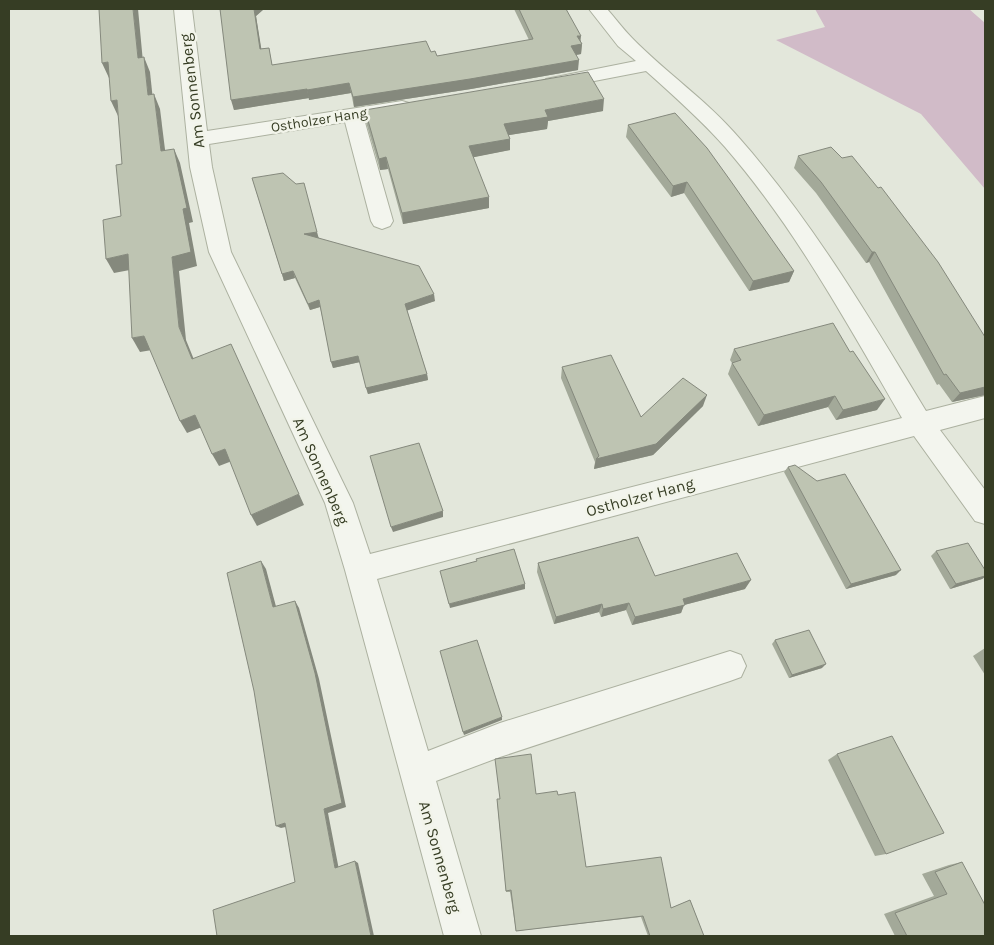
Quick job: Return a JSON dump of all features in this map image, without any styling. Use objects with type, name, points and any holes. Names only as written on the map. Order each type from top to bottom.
[{"type":"street","name":"Am Sonnenberg","points":[[183,9],[201,167],[220,252],[339,503],[360,570],[462,936]]},
{"type":"street","points":[[598,9],[606,21],[647,64],[688,99],[732,142],[788,212],[850,308],[920,424],[985,512]]},
{"type":"street","points":[[536,86],[632,69],[647,64]]},
{"type":"street","name":"Ostholzer Hang","points":[[198,140],[417,105]]},
{"type":"street","points":[[353,115],[382,221]]},
{"type":"street","name":"Ostholzer Hang","points":[[360,570],[985,407]]},
{"type":"street","points":[[416,772],[500,740],[730,666]]},
{"type":"shaded area","points":[[815,9],[969,9],[985,23],[985,189],[921,114],[776,40],[825,27]]},
{"type":"building","points":[[99,9],[133,9],[138,58],[144,57],[148,95],[154,94],[161,151],[174,149],[187,208],[183,209],[191,252],[172,257],[179,327],[192,359],[231,344],[299,494],[251,515],[225,449],[212,454],[195,415],[180,421],[144,336],[132,338],[128,254],[106,259],[103,220],[121,216],[116,165],[122,164],[117,100],[111,101],[108,62],[102,63]]},
{"type":"building","points":[[220,9],[254,9],[260,49],[269,48],[272,65],[426,41],[431,52],[435,51],[437,56],[533,39],[519,9],[566,9],[581,36],[577,36],[582,44],[571,46],[579,60],[470,79],[353,97],[349,83],[231,100]]},
{"type":"building","points":[[588,72],[604,99],[545,110],[548,117],[504,124],[510,139],[469,146],[489,197],[402,213],[386,157],[379,159],[365,110]]},
{"type":"building","points":[[675,113],[707,148],[794,271],[753,281],[687,182],[673,186],[628,125]]},
{"type":"building","points":[[831,147],[842,158],[852,156],[878,188],[881,187],[938,262],[985,337],[985,387],[960,393],[946,374],[944,375],[875,252],[872,252],[821,182],[798,156]]},
{"type":"building","points":[[283,173],[296,184],[304,183],[317,232],[304,234],[419,266],[434,294],[405,304],[427,374],[366,388],[358,356],[331,362],[319,300],[308,304],[293,271],[282,274],[252,178]]},
{"type":"building","points":[[833,323],[850,352],[853,351],[885,399],[843,410],[835,396],[764,415],[732,363],[741,360],[734,349]]},
{"type":"building","points":[[611,355],[641,417],[683,378],[707,395],[656,444],[596,459],[599,456],[562,367]]},
{"type":"building","points":[[419,443],[443,511],[391,527],[370,456]]},
{"type":"building","points":[[795,465],[817,481],[845,474],[901,570],[851,584],[788,467]]},
{"type":"building","points":[[638,537],[655,576],[737,553],[751,580],[683,599],[685,605],[635,617],[629,603],[603,609],[602,604],[556,617],[538,563]]},
{"type":"building","points":[[968,543],[985,570],[985,576],[956,584],[936,551]]},
{"type":"building","points":[[514,549],[525,584],[449,604],[440,571]]},
{"type":"building","points":[[261,561],[273,607],[295,601],[315,673],[342,803],[324,809],[335,868],[355,861],[371,936],[217,936],[213,910],[295,882],[285,823],[276,826],[254,691],[227,573]]},
{"type":"building","points":[[809,630],[826,664],[792,675],[775,640]]},
{"type":"building","points":[[477,640],[502,717],[463,732],[440,651]]},
{"type":"building","points":[[892,736],[944,833],[886,854],[837,754]]},
{"type":"building","points":[[531,754],[536,794],[557,791],[558,795],[575,792],[586,867],[661,857],[671,908],[690,900],[704,936],[650,936],[643,916],[516,931],[511,890],[506,891],[497,799],[500,799],[495,759]]},
{"type":"building","points":[[962,862],[985,905],[985,936],[907,936],[895,913],[947,894],[935,872]]}]
